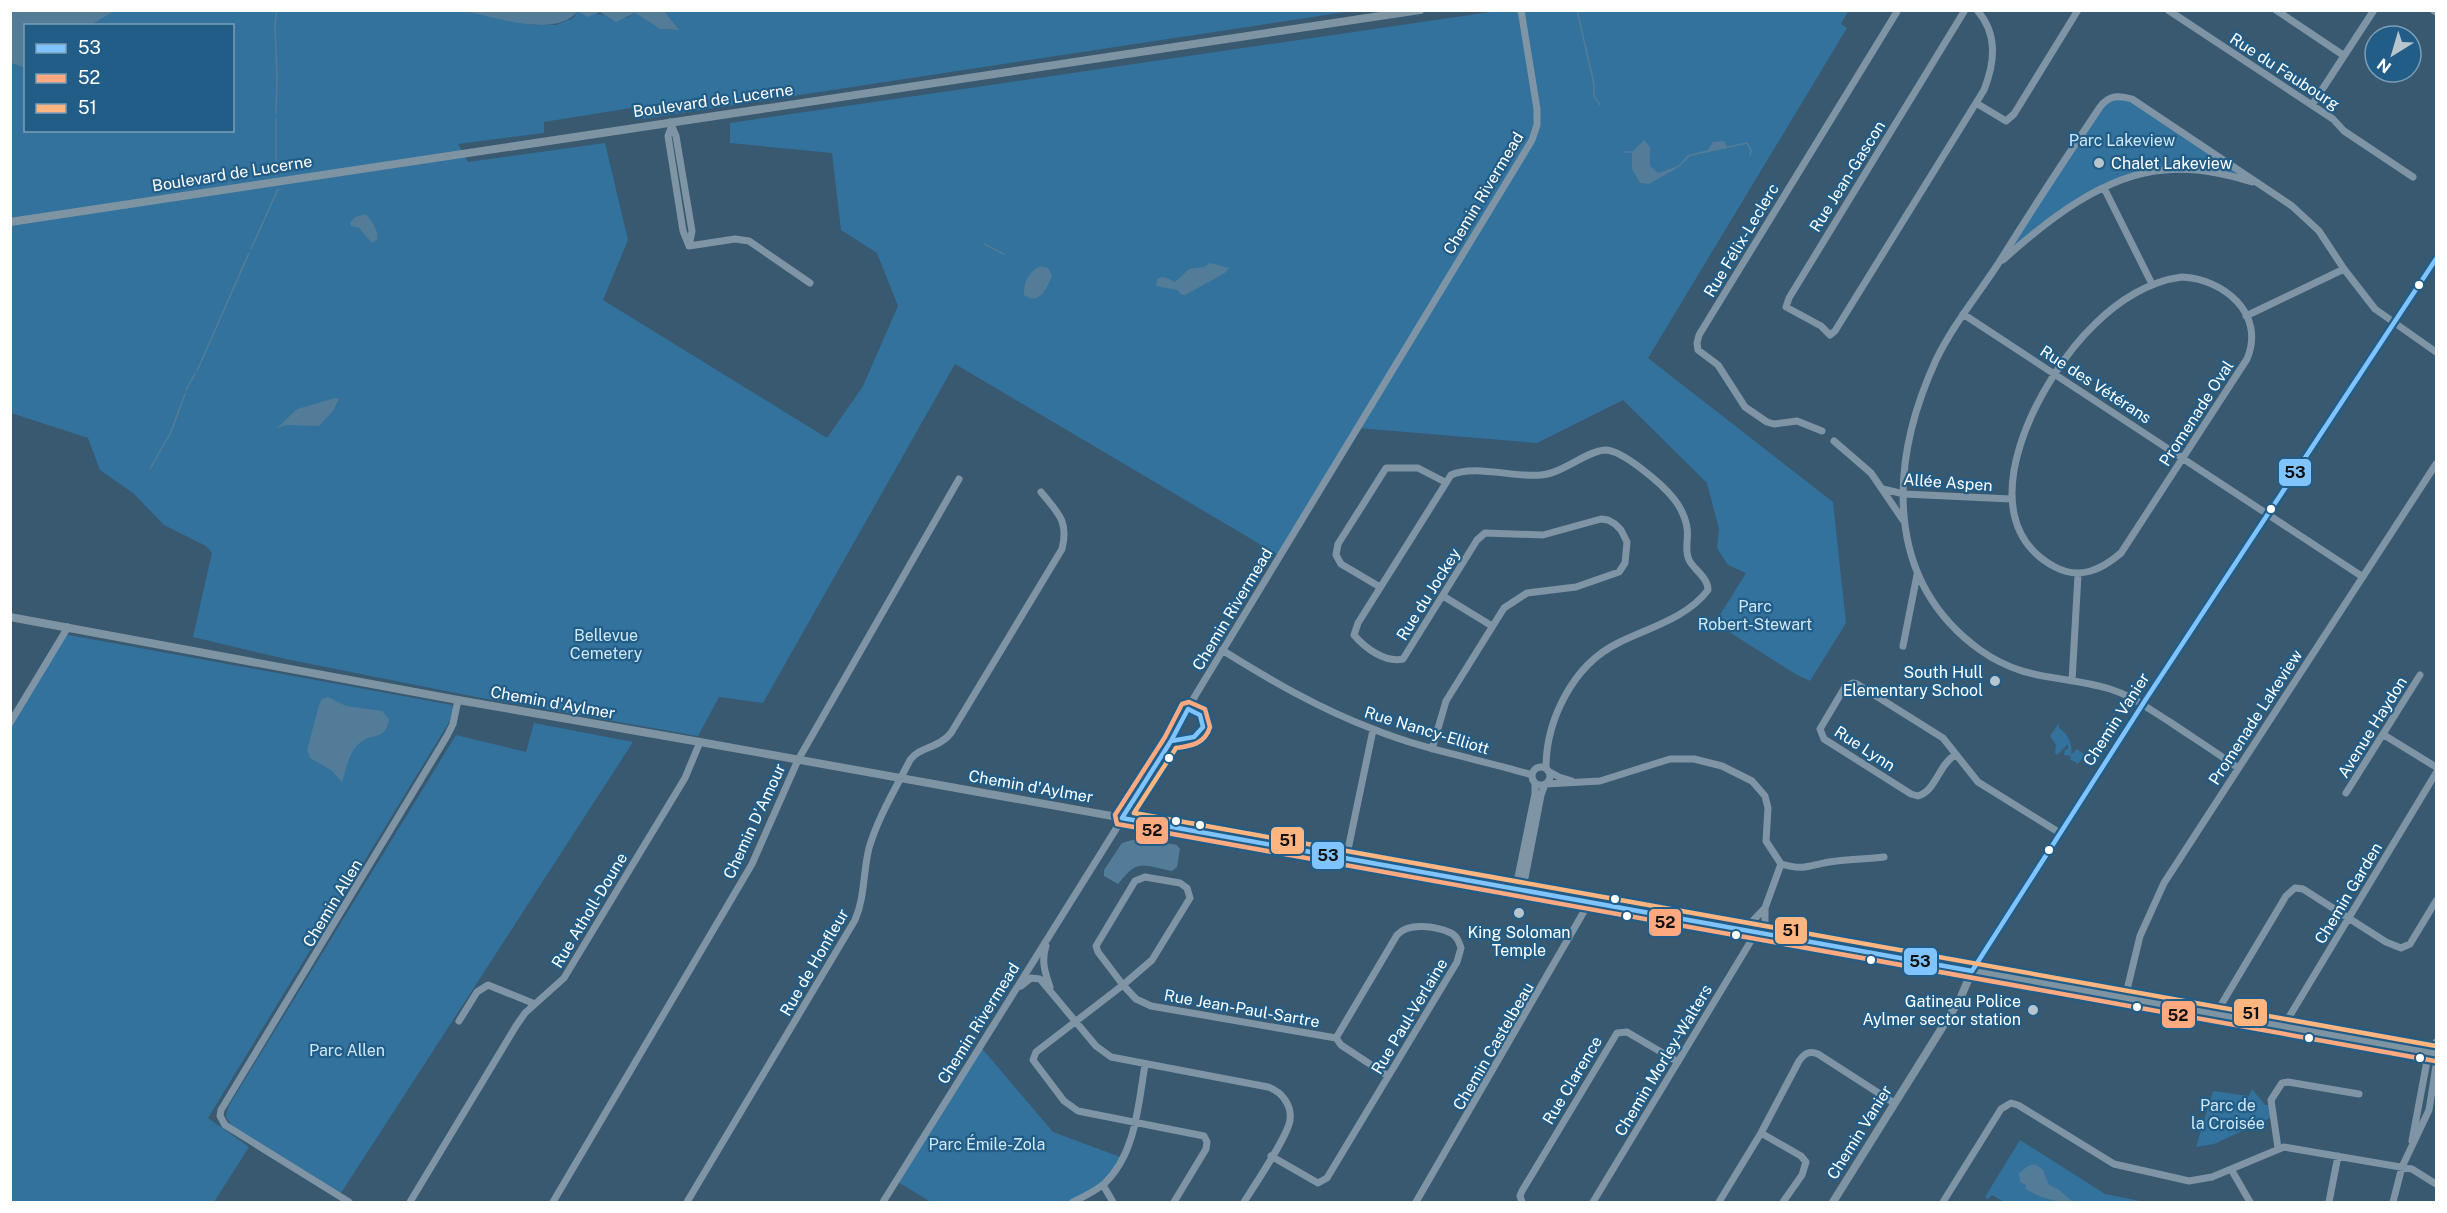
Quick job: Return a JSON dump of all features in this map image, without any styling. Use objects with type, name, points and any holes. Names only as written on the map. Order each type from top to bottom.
[{"type":"main road","name":"Boulevard de Lucerne","points":[[10,222],[671,125],[1420,10]]},
{"type":"main road","name":"Chemin d'Aylmer","points":[[10,617],[458,700],[1769,933],[2283,1027],[2436,1059]]},
{"type":"main road","name":"Chemin Vanier","points":[[1833,1203],[1960,999],[1972,971]]},
{"type":"street","name":"Chemin Rivermead","points":[[883,1203],[1171,741],[1222,650],[1532,140],[1537,125],[1537,109],[1521,10]]},
{"type":"street","name":"Rue Félix-Leclerc","points":[[1822,430],[1797,421],[1774,424],[1767,422],[1745,407],[1718,365],[1700,353],[1696,343],[1898,10]]},
{"type":"street","name":"Rue Jean-Gascon","points":[[1965,10],[1789,298],[1786,307],[1821,326],[1830,335],[1835,331],[1976,103]]},
{"type":"street","points":[[1977,10],[1986,22],[1994,46],[1989,77],[1976,103],[2006,121],[2014,114],[2078,10]]},
{"type":"street","points":[[2276,10],[2343,56]]},
{"type":"street","points":[[2312,105],[2374,10]]},
{"type":"street","name":"Rue du Faubourg","points":[[2169,11],[2337,122],[2344,131],[2413,177]]},
{"type":"street","points":[[2238,768],[2143,704],[2111,689],[2026,674],[2009,667],[1980,650],[1948,621],[1917,574],[1903,520],[1905,469],[1919,407],[1936,362],[1963,314],[1997,266],[2100,106],[2109,98],[2116,96],[2132,99],[2292,206],[2319,231],[2344,269],[2375,309],[2436,352]]},
{"type":"street","points":[[671,125],[668,136],[683,231],[689,246],[735,239],[749,241],[810,283]]},
{"type":"street","points":[[1997,266],[2055,218],[2104,188],[2154,171],[2182,169],[2223,175],[2263,186]]},
{"type":"street","points":[[2104,188],[2152,284]]},
{"type":"street","name":"Chemin Vanier","points":[[1972,971],[2143,704],[2436,260]]},
{"type":"street","points":[[2072,681],[2078,574],[2059,569],[2042,560],[2028,547],[2013,517],[2011,499],[2019,451],[2035,407],[2054,373],[2080,338],[2096,322],[2152,284],[2182,277],[2211,282],[2236,301],[2246,316],[2344,269]]},
{"type":"street","name":"Rue des Vétérans","points":[[1963,314],[2363,577]]},
{"type":"street","name":"Promenade Oval","points":[[2078,574],[2108,564],[2121,553],[2183,458],[2251,350],[2252,339],[2246,316]]},
{"type":"street","points":[[1834,441],[1871,473],[1903,520]]},
{"type":"street","points":[[1380,587],[1341,564],[1336,555],[1338,544],[1373,485],[1382,471],[1392,467],[1418,468],[1445,482],[1451,475],[1461,472],[1542,475],[1562,470],[1601,451],[1621,454],[1676,501],[1687,529],[1688,558],[1705,579],[1708,590],[1681,614],[1614,645],[1584,670],[1559,706],[1547,745],[1532,774],[1535,794],[1516,882],[1519,889],[1524,883],[1546,784],[1550,776],[1547,770],[1547,745]]},
{"type":"street","name":"Promenade Lakeview","points":[[2125,998],[2140,936],[2155,899],[2436,464]]},
{"type":"street","name":"Chemin D'Amour","points":[[553,1203],[752,864],[798,760],[958,479]]},
{"type":"street","name":"Rue du Jockey","points":[[1432,749],[1446,701],[1504,608],[1527,593],[1576,587],[1619,572],[1625,563],[1628,545],[1622,530],[1608,519],[1543,535],[1485,533],[1477,540],[1403,659],[1389,660],[1360,642],[1354,635],[1380,587],[1445,482]]},
{"type":"street","name":"Allée Aspen","points":[[1883,489],[1904,494],[2011,499]]},
{"type":"street","name":"Rue de Honfleur","points":[[687,1203],[855,920],[861,903],[871,844],[912,756],[941,743],[951,733],[1062,549],[1064,522],[1041,492]]},
{"type":"street","points":[[1903,646],[1917,574]]},
{"type":"street","points":[[1443,596],[1492,626]]},
{"type":"street","points":[[10,723],[68,627]]},
{"type":"street","name":"Rue Nancy-Elliott","points":[[1222,650],[1307,700],[1373,729],[1432,749],[1532,774]]},
{"type":"street","name":"Avenue Haydon","points":[[2346,793],[2420,675]]},
{"type":"street","name":"Rue Lynn","points":[[1956,755],[1947,761],[1927,791],[1918,796],[1911,794],[1824,738],[1820,729],[1845,687],[1852,683],[1936,733],[1956,755],[1978,782],[2060,833]]},
{"type":"street","name":"Chemin Allen","points":[[349,1203],[225,1125],[220,1116],[230,1094],[447,736],[453,724],[458,700]]},
{"type":"street","points":[[1346,858],[1373,729]]},
{"type":"street","points":[[2384,735],[2436,767]]},
{"type":"street","name":"Rue Atholl-Doune","points":[[410,1203],[516,1026],[535,1004],[564,978],[685,778],[700,742]]},
{"type":"street","points":[[1535,783],[1540,785],[1605,780],[1645,765],[1670,759],[1694,759],[1722,766],[1747,778],[1762,791],[1768,808],[1767,841],[1781,864],[1798,869],[1836,861],[1884,857]]},
{"type":"street","points":[[1537,768],[1580,783]]},
{"type":"street","name":"Chemin Garden","points":[[2283,1027],[2436,773]]},
{"type":"street","points":[[1745,929],[1764,908],[1781,864]]},
{"type":"street","points":[[1123,985],[1096,946],[1130,889],[1141,877],[1184,885],[1190,894],[1188,903],[1156,955],[1123,985],[1076,1020],[1036,1052],[1033,1057],[1035,1063],[1064,1101],[1083,1113],[1201,1134],[1206,1139],[1206,1149],[1174,1203]]},
{"type":"street","points":[[2217,1015],[2277,909],[2295,888],[2303,889],[2348,919],[2401,948],[2410,944],[2436,901]]},
{"type":"street","name":"Chemin Castelbeau","points":[[1416,1203],[1590,901]]},
{"type":"street","points":[[1764,908],[1765,925],[1769,933]]},
{"type":"street","name":"Rue Paul-Verlaine","points":[[1271,1156],[1318,1183],[1324,1181],[1460,957],[1460,944],[1453,934],[1416,926],[1407,927],[1400,932],[1336,1038]]},
{"type":"street","points":[[1052,992],[1044,972],[1044,957],[1045,949],[1056,927]]},
{"type":"street","name":"Chemin Morley-Walters","points":[[1593,1203],[1757,931]]},
{"type":"street","points":[[1034,961],[1052,992]]},
{"type":"street","points":[[1009,999],[1031,978],[1040,979],[1106,1055],[1118,1060],[1277,1090],[1287,1102],[1290,1118],[1287,1129],[1244,1203]]},
{"type":"street","points":[[459,1021],[477,992],[488,985],[535,1004]]},
{"type":"street","name":"Rue Jean-Paul-Sartre","points":[[1123,985],[1136,999],[1151,1006],[1336,1038],[1341,1046],[1388,1076]]},
{"type":"street","name":"Rue Clarence","points":[[1522,1203],[1520,1196],[1522,1191],[1617,1033],[1628,1032],[1678,1062]]},
{"type":"street","points":[[2393,1203],[2402,1167],[2429,1110],[2436,1042]]},
{"type":"street","points":[[1719,1203],[1761,1133],[1799,1061],[1810,1052],[1823,1057],[1894,1103]]},
{"type":"street","points":[[2411,1148],[2427,1061],[2436,1059]]},
{"type":"street","points":[[1072,1203],[1103,1185],[1118,1167],[1128,1149],[1135,1124],[1145,1065]]},
{"type":"street","points":[[2278,1148],[2271,1100],[2282,1083],[2288,1082],[2359,1094]]},
{"type":"street","points":[[1945,1202],[2001,1109],[2011,1103],[2119,1166],[2195,1181],[2212,1177],[2278,1148],[2290,1147],[2415,1170],[2436,1184]]},
{"type":"street","points":[[1761,1133],[1801,1156],[1806,1162],[1802,1175],[1783,1203]]},
{"type":"street","points":[[2329,1203],[2338,1156]]},
{"type":"street","points":[[2231,1169],[2250,1203]]},
{"type":"street","points":[[1103,1185],[1113,1203]]},
{"type":"green space","points":[[114,10],[464,10],[533,25],[556,25],[573,18],[578,11],[627,18],[635,13],[660,29],[678,30],[665,12],[1352,11],[642,119],[637,107],[544,122],[544,133],[458,144],[468,162],[605,143],[628,240],[603,300],[827,438],[863,386],[898,306],[877,253],[841,230],[832,153],[730,143],[730,123],[1497,11],[1848,11],[1841,24],[1847,28],[1648,358],[1833,502],[1846,623],[1810,681],[1715,623],[1746,573],[1728,565],[1717,548],[1719,529],[1707,483],[1623,400],[1537,443],[1358,428],[1280,556],[955,364],[763,703],[719,697],[698,736],[476,697],[286,659],[193,637],[212,553],[206,546],[164,525],[133,493],[100,470],[88,438],[11,413],[10,63],[24,68],[24,132],[234,132],[234,24],[93,24]]},
{"type":"green space","name":"Parc Lakeview","points":[[2125,97],[2263,186],[2199,170],[2137,176],[2081,201],[1997,266],[2104,101]]},
{"type":"green space","points":[[63,634],[452,705],[454,714],[208,1118],[249,1147],[214,1202],[11,1202],[10,720]]},
{"type":"green space","name":"Parc Allen","points":[[534,723],[633,742],[341,1193],[231,1125],[226,1117],[228,1107],[456,735],[526,752]]},
{"type":"green space","points":[[2059,723],[2059,728],[2070,740],[2071,755],[2077,749],[2085,755],[2078,764],[2070,759],[2071,756],[2064,755],[2068,744],[2057,755],[2055,753],[2056,745],[2050,736]]},
{"type":"green space","name":"Parc Émile-Zola","points":[[979,1045],[1053,1132],[1123,1158],[1112,1175],[1073,1202],[931,1202],[896,1181]]},
{"type":"green space","name":"Parc de la Croisée","points":[[2252,1089],[2265,1105],[2271,1105],[2272,1117],[2214,1144],[2196,1147],[2213,1091],[2249,1096]]},
{"type":"green space","points":[[2020,1140],[2105,1194],[2145,1202],[2004,1202],[1992,1195],[1988,1199],[1985,1197]]},
{"type":"shaded area","points":[[11,10],[114,10],[93,24],[24,24],[24,68],[11,63]]},
{"type":"shaded area","points":[[464,11],[578,11],[568,19],[555,24],[540,25],[524,24]]},
{"type":"shaded area","points":[[578,11],[667,11],[665,12],[679,30],[660,29],[635,13],[616,22],[600,12],[587,17]]},
{"type":"shaded area","points":[[1644,140],[1650,147],[1650,166],[1658,173],[1678,166],[1688,155],[1708,150],[1713,142],[1724,141],[1728,148],[1690,156],[1679,167],[1649,184],[1640,183],[1632,169],[1632,152]]},
{"type":"shaded area","points":[[366,214],[377,232],[377,240],[372,243],[359,228],[351,226],[350,223],[355,217]]},
{"type":"shaded area","points":[[1210,263],[1229,268],[1225,273],[1185,295],[1177,290],[1156,286],[1159,278],[1175,282],[1189,269],[1204,267]]},
{"type":"shaded area","points":[[1041,266],[1048,268],[1052,275],[1048,286],[1038,297],[1029,298],[1024,295],[1026,281],[1034,270]]},
{"type":"shaded area","points":[[335,398],[339,399],[333,411],[319,426],[287,425],[277,428],[297,409]]},
{"type":"shaded area","points":[[328,697],[346,706],[382,711],[389,719],[382,733],[366,739],[353,750],[342,782],[331,770],[310,758],[307,750],[319,705],[322,699]]},
{"type":"shaded area","points":[[1139,838],[1177,845],[1180,849],[1177,867],[1172,871],[1147,866],[1136,867],[1118,884],[1104,876],[1104,870],[1122,843]]},
{"type":"shaded area","points":[[2035,1164],[2043,1170],[2049,1185],[2058,1189],[2073,1202],[2049,1199],[2025,1189],[2026,1185],[2020,1182],[2019,1173]]},
{"type":"waterway","points":[[276,113],[275,24],[277,10]]},
{"type":"waterway","points":[[1577,10],[1594,84],[1594,96],[1600,105]]},
{"type":"waterway","points":[[276,118],[276,176]]},
{"type":"waterway","points":[[1728,147],[1747,143],[1751,150],[1750,156]]},
{"type":"waterway","points":[[1624,152],[1632,152]]},
{"type":"waterway","points":[[251,249],[278,189]]},
{"type":"waterway","points":[[984,244],[1004,254]]},
{"type":"waterway","points":[[197,371],[249,253]]},
{"type":"waterway","points":[[186,390],[195,374]]},
{"type":"waterway","points":[[150,469],[171,432],[185,394]]},
{"type":"transit line","name":"53","points":[[1171,741],[1122,818],[1972,971],[2146,699],[2436,259]]},
{"type":"transit line","name":"52","points":[[1176,748],[1201,741],[1208,733],[1210,727],[1205,709],[1189,702],[1182,704],[1165,737],[1115,815],[1117,824],[2435,1061]]},
{"type":"transit line","name":"53","points":[[1188,709],[1200,715],[1203,727],[1194,737],[1171,741],[1188,709]]},
{"type":"transit line","name":"51","points":[[1176,748],[1134,813],[2436,1046]]},
{"type":"place","name":"Chalet Lakeview","points":[[2099,163]]},
{"type":"place","name":"South Hull Elementary School","points":[[1995,681]]},
{"type":"place","name":"King Soloman Temple","points":[[1519,913]]},
{"type":"place","name":"Gatineau Police Aylmer sector station","points":[[2033,1010]]},
{"type":"park label","name":"Parc Robert-Stewart","points":[[1755,615]]},
{"type":"park label","name":"Bellevue Cemetery","points":[[606,644]]}]
